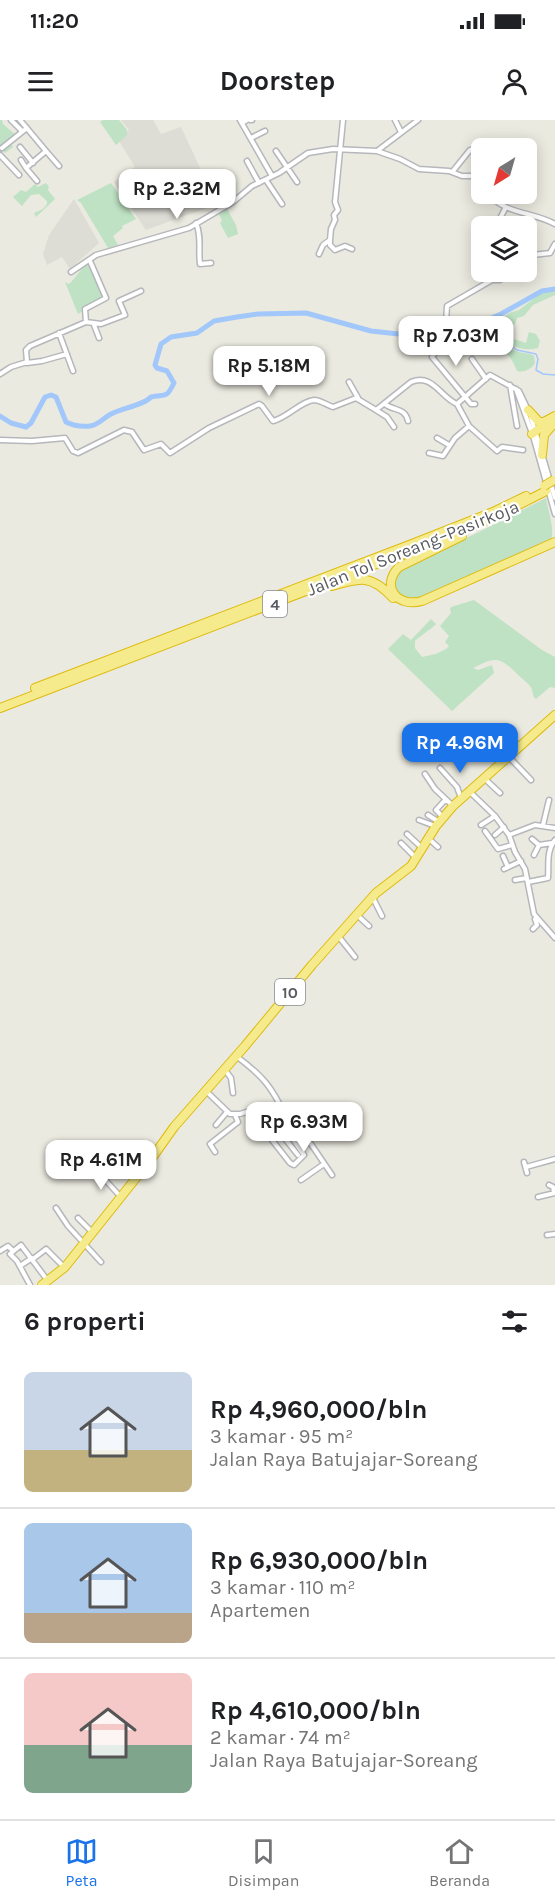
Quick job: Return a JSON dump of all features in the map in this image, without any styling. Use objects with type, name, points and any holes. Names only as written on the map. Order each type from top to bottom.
[{"type":"highway","points":[[528,410],[539,422],[555,418]]},
{"type":"highway","points":[[534,434],[555,418]]},
{"type":"highway","points":[[542,455],[543,435],[555,418]]},
{"type":"highway","name":"Jalan Tol Soreang–Pasirkoja","points":[[0,708],[296,596],[497,516],[555,481]]},
{"type":"highway","name":"Jalan Tol Soreang–Pasirkoja","points":[[0,702],[493,512],[545,489]]},
{"type":"highway","points":[[497,516],[488,524],[399,567],[390,581],[395,595],[403,602],[422,601],[553,545]]},
{"type":"highway","points":[[296,596],[348,581],[366,579],[378,583],[400,603],[415,607],[553,545]]},
{"type":"highway","name":"10","points":[[45,1283],[64,1267],[72,1252],[84,1244],[174,1127],[338,935],[391,880],[411,866],[428,838],[453,806],[461,798],[472,794],[488,782],[509,756],[555,715]]},
{"type":"street","points":[[11,120],[22,131]]},
{"type":"street","points":[[20,120],[59,166]]},
{"type":"street","points":[[250,120],[241,121],[272,176]]},
{"type":"street","points":[[343,120],[335,202],[338,210],[334,215],[330,245],[335,250],[345,246],[352,249]]},
{"type":"street","points":[[395,120],[401,132]]},
{"type":"street","points":[[377,151],[418,120]]},
{"type":"street","points":[[2,148],[27,128]]},
{"type":"street","points":[[251,138],[265,131]]},
{"type":"street","points":[[20,147],[33,163]]},
{"type":"street","points":[[71,272],[102,253],[183,230],[233,202],[252,186],[287,168],[308,153],[340,150],[377,151],[419,169],[453,171],[462,176],[471,176]]},
{"type":"street","points":[[453,171],[471,150]]},
{"type":"street","points":[[26,168],[46,151]]},
{"type":"street","points":[[276,151],[297,182]]},
{"type":"street","points":[[0,155],[19,175]]},
{"type":"street","points":[[21,160],[37,181]]},
{"type":"street","points":[[247,160],[259,183]]},
{"type":"street","points":[[266,180],[282,204]]},
{"type":"street","points":[[499,204],[555,224]]},
{"type":"street","points":[[501,216],[506,207]]},
{"type":"street","points":[[196,223],[201,235],[200,264],[210,263]]},
{"type":"street","points":[[319,254],[323,245],[330,241]]},
{"type":"street","points":[[537,255],[550,253],[555,244]]},
{"type":"street","points":[[86,322],[84,310],[107,297],[90,261]]},
{"type":"street","points":[[476,404],[471,404],[432,358],[444,342],[447,306],[489,282]]},
{"type":"street","points":[[27,363],[28,348],[86,322],[94,325],[125,315],[120,301],[141,291]]},
{"type":"street","points":[[94,325],[99,338]]},
{"type":"street","points":[[60,333],[73,371]]},
{"type":"street","points":[[0,374],[11,367],[67,354]]},
{"type":"street","points":[[472,359],[486,379]]},
{"type":"street","points":[[457,404],[493,375],[522,394],[555,514]]},
{"type":"street","points":[[376,410],[411,382],[417,380],[435,385],[457,404],[469,426],[497,451],[502,447],[523,450]]},
{"type":"street","points":[[350,382],[358,399],[387,417],[394,427]]},
{"type":"street","points":[[510,385],[517,426]]},
{"type":"street","points":[[516,388],[542,455],[555,498]]},
{"type":"street","points":[[0,440],[32,441],[65,438],[72,451],[78,453],[124,430],[132,432],[144,450],[161,444],[170,453],[209,428],[259,404],[273,421],[284,418],[310,400],[317,400],[333,407],[358,399]]},
{"type":"street","points":[[385,404],[388,407],[399,409],[408,421]]},
{"type":"street","points":[[429,453],[443,456],[454,438],[469,426]]},
{"type":"street","points":[[437,438],[449,445]]},
{"type":"street","points":[[509,756],[531,780]]},
{"type":"street","points":[[440,768],[457,787],[461,798]]},
{"type":"street","points":[[425,774],[435,789],[453,806]]},
{"type":"street","points":[[488,782],[500,792]]},
{"type":"street","points":[[472,794],[504,826],[521,861],[528,880],[537,925],[533,929]]},
{"type":"street","points":[[440,822],[436,810],[445,800]]},
{"type":"street","points":[[543,825],[549,800]]},
{"type":"street","points":[[428,814],[440,822]]},
{"type":"street","points":[[482,825],[495,816]]},
{"type":"street","points":[[419,820],[440,822]]},
{"type":"street","points":[[509,835],[528,827],[543,825],[555,828]]},
{"type":"street","points":[[495,836],[504,826]]},
{"type":"street","points":[[485,831],[499,849],[512,845]]},
{"type":"street","points":[[407,834],[422,848]]},
{"type":"street","points":[[428,838],[438,847]]},
{"type":"street","points":[[532,839],[539,845]]},
{"type":"street","points":[[534,855],[539,845],[553,841]]},
{"type":"street","points":[[515,880],[549,878],[548,855],[553,841]]},
{"type":"street","points":[[401,843],[416,858]]},
{"type":"street","points":[[503,856],[506,868],[521,861]]},
{"type":"street","points":[[372,898],[382,916]]},
{"type":"street","points":[[533,910],[555,938]]},
{"type":"street","points":[[357,914],[369,926]]},
{"type":"street","points":[[338,935],[355,957]]},
{"type":"street","points":[[236,1056],[266,1081],[286,1118],[286,1129],[304,1155],[294,1165],[272,1140],[286,1118]]},
{"type":"street","points":[[225,1069],[231,1078],[233,1093]]},
{"type":"street","points":[[206,1091],[227,1112],[235,1115],[256,1109]]},
{"type":"street","points":[[216,1125],[227,1112]]},
{"type":"street","points":[[214,1152],[210,1144],[238,1122],[235,1115]]},
{"type":"street","points":[[286,1118],[296,1122],[332,1175]]},
{"type":"street","points":[[279,1131],[298,1155]]},
{"type":"street","points":[[526,1167],[555,1159]]},
{"type":"street","points":[[524,1162],[527,1173]]},
{"type":"street","points":[[301,1180],[324,1164]]},
{"type":"street","points":[[98,1172],[120,1196]]},
{"type":"street","points":[[538,1197],[555,1193],[553,1187],[549,1185]]},
{"type":"street","points":[[56,1208],[68,1226],[101,1262]]},
{"type":"street","points":[[78,1218],[92,1232]]},
{"type":"street","points":[[547,1235],[555,1234]]},
{"type":"street","points":[[30,1285],[20,1266],[10,1254],[22,1245],[45,1283]]},
{"type":"street","points":[[0,1251],[8,1246],[13,1251]]},
{"type":"street","points":[[20,1266],[46,1249],[64,1267]]},
{"type":"shaded area","points":[[121,120],[153,120],[161,134],[181,127],[217,204],[146,230],[114,182],[135,167],[119,141],[129,130]]},
{"type":"shaded area","points":[[74,199],[99,243],[70,269],[62,257],[47,265],[43,254],[49,235]]},
{"type":"green space","points":[[0,120],[16,135],[13,137],[16,141],[11,144],[13,147],[5,153],[0,148]]},
{"type":"green space","points":[[119,120],[127,130],[127,135],[116,145],[100,122]]},
{"type":"green space","points":[[46,183],[55,199],[36,217],[34,213],[43,209],[47,204],[47,201],[39,194],[31,195],[22,206],[13,197],[21,190],[26,192],[35,184],[38,187]]},
{"type":"green space","points":[[111,183],[136,219],[122,226],[123,228],[113,236],[118,245],[108,248],[77,200]]},
{"type":"green space","points":[[226,207],[236,225],[238,234],[228,238],[220,223],[222,221],[218,212]]},
{"type":"green space","points":[[88,263],[103,297],[85,307],[78,314],[65,282],[69,284]]},
{"type":"green space","points":[[555,291],[555,295],[533,305],[524,316],[517,318],[515,324],[508,327],[514,339],[526,343],[529,332],[536,334],[540,341],[538,348],[524,349],[507,340],[497,322],[545,292]]},
{"type":"green space","points":[[491,324],[510,348],[534,356],[535,363],[532,367],[525,371],[517,371],[509,356],[497,346],[497,340],[488,329]]},
{"type":"green space","points":[[546,498],[552,525],[551,540],[420,600],[405,600],[395,589],[395,575],[402,568]]},
{"type":"green space","points":[[474,600],[555,657],[555,688],[550,687],[536,699],[530,686],[510,667],[501,661],[492,660],[473,668],[478,670],[492,665],[494,673],[452,711],[388,649],[403,634],[411,640],[431,619],[436,624],[415,641],[415,648],[422,657],[446,649],[449,646],[445,642],[449,636],[440,626],[451,613],[451,607]]},
{"type":"waterway","points":[[0,416],[11,423],[26,427],[31,423],[45,397],[51,395],[56,397],[66,422],[78,426],[90,426],[111,414],[151,397],[165,395],[174,383],[167,371],[155,365],[161,344],[171,337],[197,333],[214,321],[258,314],[306,313],[371,331],[417,336],[478,324],[542,291],[555,289]]},
{"type":"waterway","points":[[491,318],[507,343],[517,350],[536,354],[538,359],[536,370],[543,374],[555,375]]}]
